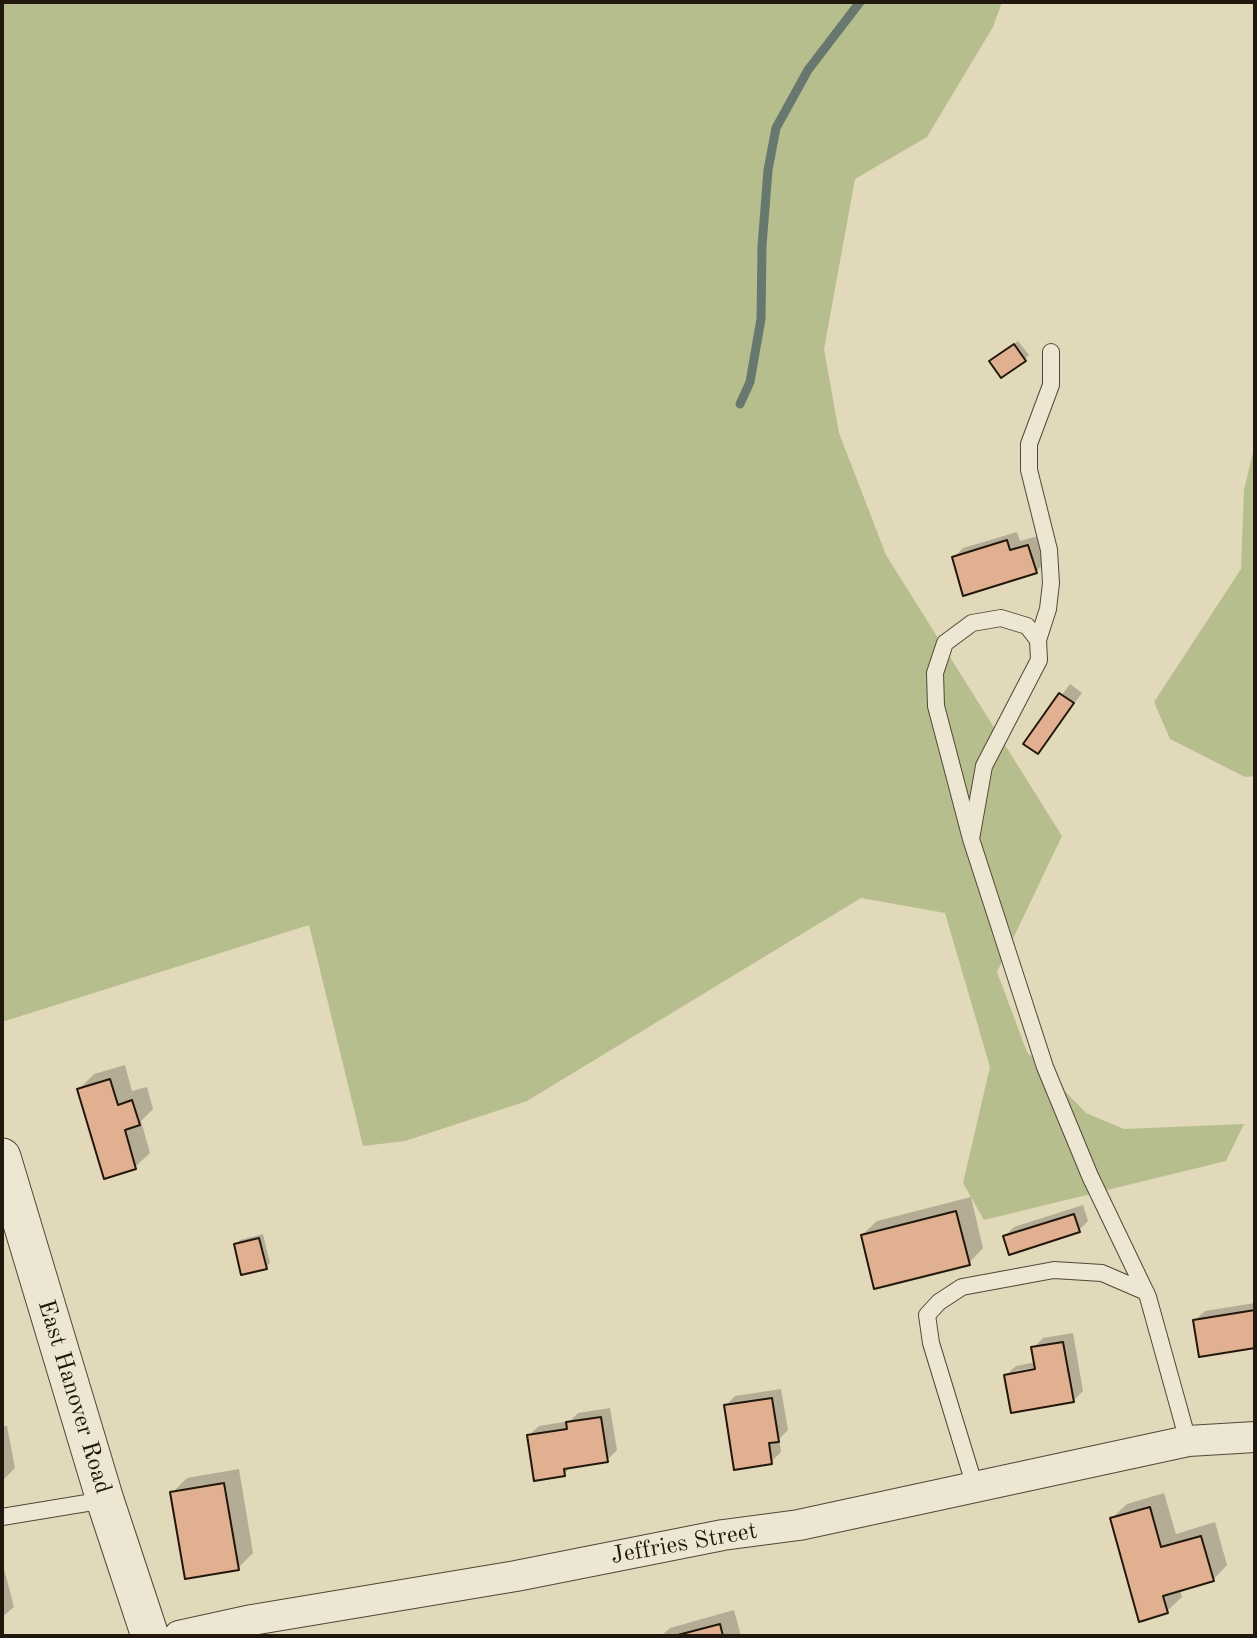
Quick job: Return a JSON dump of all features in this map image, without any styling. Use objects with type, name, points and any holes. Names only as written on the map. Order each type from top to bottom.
[{"type":"street","name":"East Hanover Road","points":[[2,1157],[105,1500],[150,1636]]},
{"type":"street","name":"Jeffries Street","points":[[178,1636],[252,1620],[516,1576],[723,1535],[799,1525],[1188,1441],[1255,1437]]},
{"type":"lane","points":[[971,839],[984,766],[1039,660],[1038,639],[1048,609],[1051,583],[1049,550],[1030,470],[1029,444],[1051,385],[1051,352]]},
{"type":"lane","points":[[1038,639],[1027,625],[1002,618],[972,623],[945,643],[935,673],[936,706],[971,839],[1045,1067],[1090,1176],[1146,1292],[1173,1377],[1188,1441]]},
{"type":"lane","points":[[975,1487],[931,1343],[927,1315],[962,1287],[1054,1270],[1102,1273],[1146,1292]]},
{"type":"lane","points":[[2,1517],[105,1500]]},
{"type":"green space","points":[[2,2],[1002,2],[993,27],[927,137],[855,179],[824,349],[839,433],[886,555],[1062,836],[997,972],[1027,1052],[1086,1113],[1124,1129],[1244,1124],[1226,1161],[984,1220],[963,1183],[990,1067],[945,913],[861,898],[527,1101],[405,1141],[363,1146],[309,925],[2,1022]]},
{"type":"green space","points":[[1255,444],[1255,776],[1245,777],[1170,739],[1154,702],[1241,569],[1244,490]]},
{"type":"building","points":[[1014,344],[1026,361],[1001,378],[989,361]]},
{"type":"building","points":[[1007,540],[1010,550],[1028,545],[1037,573],[963,596],[952,557]]},
{"type":"building","points":[[1059,693],[1074,703],[1038,754],[1023,744]]},
{"type":"building","points":[[110,1079],[118,1105],[132,1100],[140,1125],[125,1130],[136,1169],[104,1179],[77,1089]]},
{"type":"building","points":[[956,1211],[970,1265],[874,1289],[861,1235]]},
{"type":"building","points":[[1074,1214],[1080,1232],[1009,1255],[1003,1236]]},
{"type":"building","points":[[259,1238],[267,1269],[241,1275],[234,1244]]},
{"type":"building","points":[[1255,1310],[1255,1348],[1199,1357],[1193,1320]]},
{"type":"building","points":[[1063,1342],[1074,1402],[1011,1413],[1004,1375],[1035,1369],[1031,1347]]},
{"type":"building","points":[[772,1398],[779,1442],[769,1443],[772,1464],[734,1470],[724,1405]]},
{"type":"building","points":[[601,1417],[608,1462],[564,1469],[565,1476],[534,1481],[527,1435],[567,1429],[566,1422]]},
{"type":"building","points":[[224,1483],[239,1570],[185,1579],[170,1492]]},
{"type":"building","points":[[1150,1507],[1161,1547],[1201,1536],[1214,1581],[1163,1596],[1168,1613],[1139,1622],[1110,1518]]},
{"type":"building","points":[[720,1624],[723,1636],[674,1636]]},
{"type":"waterway","points":[[740,404],[750,382],[761,319],[762,246],[768,170],[776,128],[808,70],[860,2]]}]
